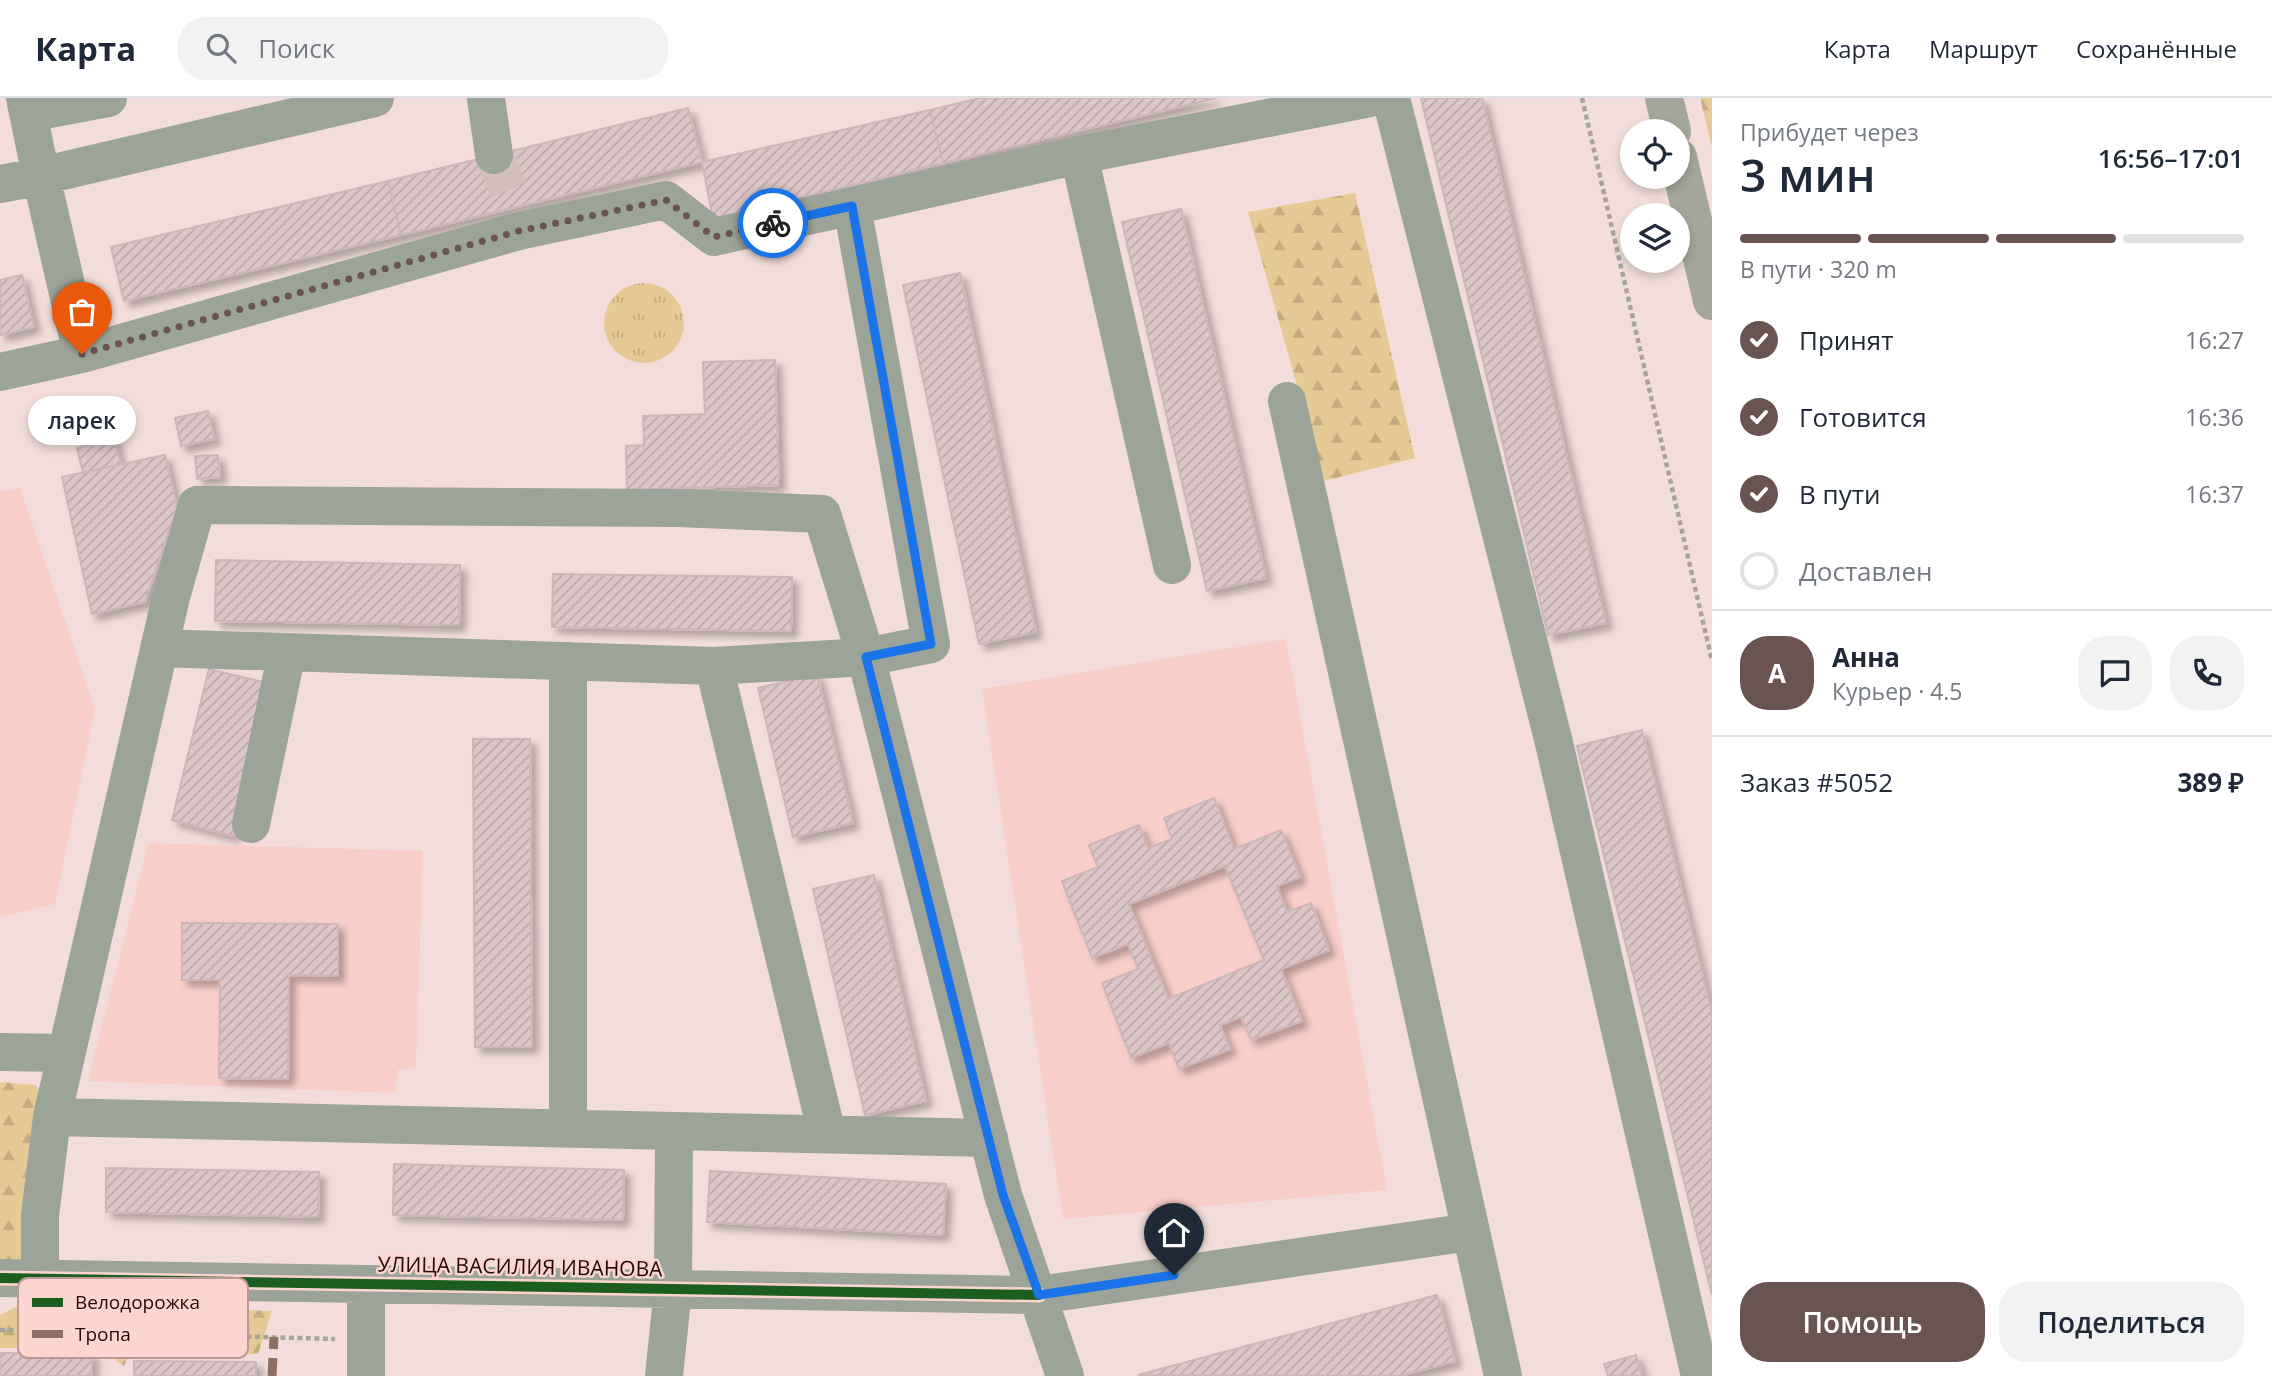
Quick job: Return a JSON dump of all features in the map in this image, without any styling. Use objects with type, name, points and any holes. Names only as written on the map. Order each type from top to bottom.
[{"type":"main road","points":[[1664,98],[1669,119]]},
{"type":"main road","points":[[1685,189],[1712,301]]},
{"type":"street","points":[[82,354],[27,106],[108,98]]},
{"type":"street","points":[[0,184],[375,98]]},
{"type":"street","points":[[486,98],[494,155]]},
{"type":"street","points":[[0,372],[82,354],[518,219],[666,200],[714,237],[1310,103],[1370,98]]},
{"type":"street","points":[[1391,98],[1554,743],[1700,1376]]},
{"type":"street","points":[[1079,155],[1172,565]]},
{"type":"street","points":[[159,648],[714,666],[866,657],[931,644],[852,206]]},
{"type":"street","points":[[1287,401],[1503,1376]]},
{"type":"street","points":[[40,1278],[40,1216],[52,1116],[171,597],[197,505],[664,508],[822,514],[866,657],[1003,1195],[1065,1376]]},
{"type":"street","points":[[251,824],[287,653]]},
{"type":"street","points":[[568,661],[568,1128]]},
{"type":"street","points":[[714,666],[827,1134]]},
{"type":"street","points":[[0,1052],[66,1053]]},
{"type":"street","points":[[52,1116],[989,1138]]},
{"type":"street","points":[[663,1376],[673,1289],[674,1131]]},
{"type":"street","name":"УЛИЦА ВАСИЛИЯ ИВАНОВА","points":[[248,1282],[1039,1295],[1469,1232]]},
{"type":"street","name":"УЛИЦА ВАСИЛИЯ ИВАНОВА","points":[[0,1278],[18,1278]]},
{"type":"street","points":[[366,1284],[366,1358]]},
{"type":"path","points":[[1582,98],[1712,661]]},
{"type":"path","points":[[0,1330],[18,1331]]},
{"type":"path","points":[[248,1349],[366,1358]]},
{"type":"shaded area","points":[[20,487],[95,710],[55,904],[0,917],[0,492]]},
{"type":"shaded area","points":[[1286,639],[1387,1190],[1063,1219],[982,689]]},
{"type":"shaded area","points":[[148,843],[423,851],[416,1067],[398,1070],[395,1093],[88,1081]]},
{"type":"green space","points":[[1700,98],[1712,98],[1712,147]]},
{"type":"green space","points":[[1355,193],[1415,458],[1324,481],[1248,212]]},
{"type":"green space","points":[[636,283],[652,283],[673,294],[684,315],[684,331],[673,352],[652,363],[636,363],[622,357],[610,345],[604,331],[604,315],[610,301],[622,289]]},
{"type":"green space","points":[[0,1082],[35,1085],[44,1094],[29,1263],[0,1264]]},
{"type":"green space","points":[[18,1306],[18,1348],[0,1348],[0,1315]]},
{"type":"green space","points":[[248,1310],[272,1311],[258,1354],[248,1354]]},
{"type":"green space","points":[[112,1358],[128,1358],[124,1366]]},
{"type":"building","points":[[980,98],[1217,98],[943,163],[930,110]]},
{"type":"building","points":[[1421,98],[1482,98],[1606,623],[1548,635]]},
{"type":"building","points":[[688,108],[702,162],[401,235],[388,181]]},
{"type":"building","points":[[930,110],[943,163],[713,219],[702,162]]},
{"type":"building","points":[[388,181],[401,235],[124,301],[111,247]]},
{"type":"building","points":[[1181,209],[1266,578],[1207,591],[1122,222]]},
{"type":"building","points":[[960,273],[1036,632],[979,644],[903,285]]},
{"type":"building","points":[[22,275],[34,327],[0,335],[0,280]]},
{"type":"building","points":[[775,360],[779,485],[627,490],[626,446],[644,445],[643,416],[705,414],[703,362]]},
{"type":"building","points":[[208,411],[214,439],[181,446],[175,418]]},
{"type":"building","points":[[114,438],[121,464],[83,473],[77,448]]},
{"type":"building","points":[[165,455],[177,507],[145,602],[92,614],[62,477]]},
{"type":"building","points":[[218,455],[220,477],[197,479],[195,456]]},
{"type":"building","points":[[216,560],[460,565],[459,625],[215,621]]},
{"type":"building","points":[[553,574],[792,577],[791,631],[552,627]]},
{"type":"building","points":[[209,669],[271,684],[234,836],[172,820]]},
{"type":"building","points":[[817,674],[853,823],[793,837],[758,688]]},
{"type":"building","points":[[1642,730],[1712,1014],[1712,1295],[1577,746]]},
{"type":"building","points":[[473,739],[530,739],[532,1047],[475,1047]]},
{"type":"building","points":[[1214,798],[1234,849],[1281,830],[1300,877],[1277,886],[1287,912],[1311,903],[1329,950],[1281,969],[1302,1021],[1251,1040],[1241,1017],[1220,1025],[1230,1049],[1179,1069],[1169,1043],[1131,1058],[1102,983],[1138,969],[1128,944],[1092,958],[1062,881],[1098,867],[1089,845],[1139,825],[1148,848],[1172,839],[1164,818]],"holes":[[[1225,866],[1264,960],[1168,999],[1129,904]]]},
{"type":"building","points":[[874,875],[926,1101],[865,1115],[813,889]]},
{"type":"building","points":[[182,923],[338,924],[338,976],[289,975],[288,1079],[219,1078],[220,980],[182,980]]},
{"type":"building","points":[[394,1164],[624,1170],[623,1220],[393,1215]]},
{"type":"building","points":[[106,1168],[319,1172],[318,1217],[106,1212]]},
{"type":"building","points":[[710,1171],[946,1184],[943,1235],[707,1222]]},
{"type":"building","points":[[1437,1295],[1455,1361],[1400,1376],[1138,1375]]},
{"type":"building","points":[[0,1353],[18,1353],[18,1358],[92,1358],[92,1376],[0,1376]]},
{"type":"building","points":[[1636,1355],[1642,1376],[1608,1376],[1604,1364]]},
{"type":"building","points":[[134,1361],[256,1362],[256,1376],[134,1376]]},
{"type":"tunnel","points":[[494,155],[516,207]]},
{"type":"marked path","points":[[272,1376],[274,1337]]},
{"type":"cycle path","points":[[0,1278],[18,1278]]},
{"type":"cycle path","points":[[248,1282],[1039,1295]]},
{"type":"way so far","points":[[82,354],[519,231],[666,200],[714,237],[773,223]]},
{"type":"place","name":"ларек","points":[[82,354]]},
{"type":"route","points":[[773,223],[852,206],[931,644],[866,657],[1003,1195],[1039,1295],[1174,1275]]}]
